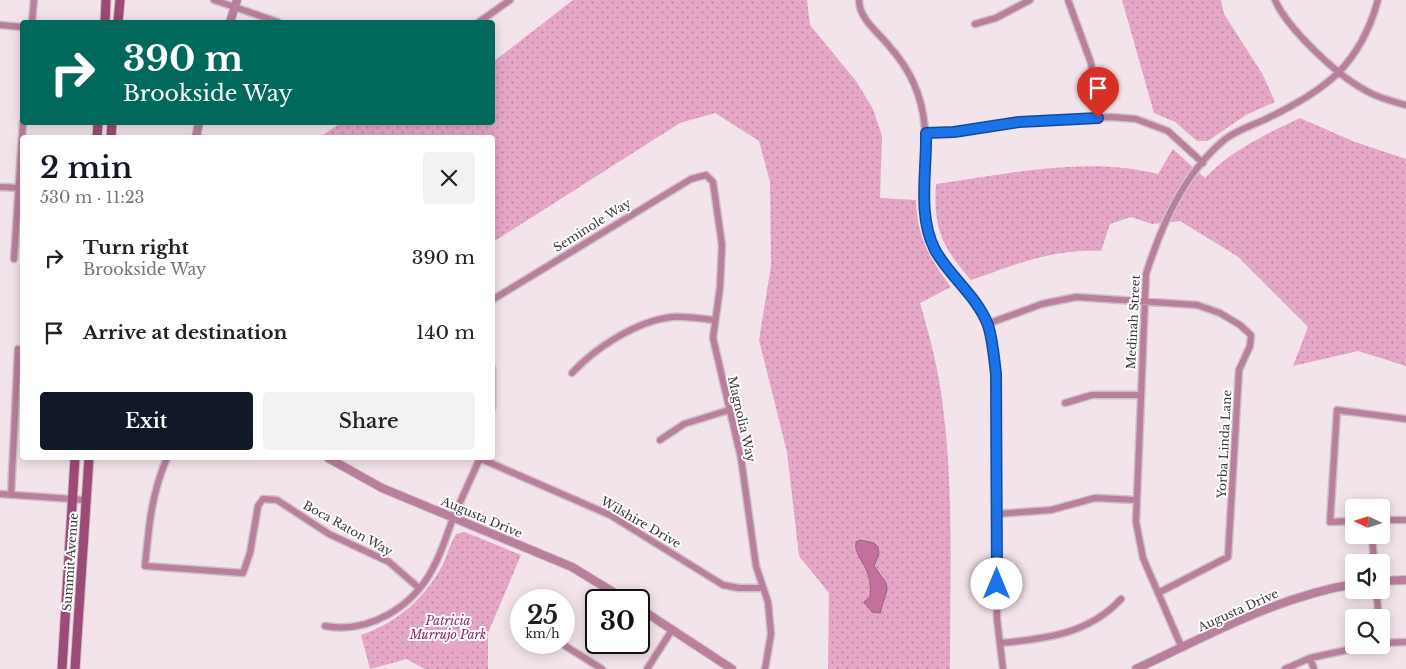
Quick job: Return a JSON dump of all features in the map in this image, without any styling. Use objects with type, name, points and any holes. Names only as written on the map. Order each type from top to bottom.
[{"type":"main road","points":[[105,20],[106,0]]},
{"type":"main road","points":[[118,20],[120,0]]},
{"type":"main road","name":"Summit Avenue","points":[[62,669],[75,460]]},
{"type":"main road","name":"Summit Avenue","points":[[75,669],[89,460]]},
{"type":"street","points":[[32,20],[34,0]]},
{"type":"street","points":[[214,0],[236,3],[274,20]]},
{"type":"street","points":[[482,20],[510,0]]},
{"type":"street","points":[[859,0],[863,16],[890,47],[909,74],[918,95],[926,133],[924,200],[929,233],[935,250],[974,301],[988,324],[996,374],[997,619],[1003,669]]},
{"type":"street","points":[[974,24],[996,18],[1030,0]]},
{"type":"street","points":[[1068,0],[1090,63],[1098,118]]},
{"type":"street","points":[[1275,0],[1293,28],[1340,73],[1369,93],[1406,105]]},
{"type":"street","name":"Medinah Street","points":[[1182,648],[1143,558],[1136,522],[1146,274],[1156,243],[1174,203],[1203,162],[1225,139],[1305,100],[1340,73],[1365,35],[1378,0]]},
{"type":"street","points":[[231,20],[236,3]]},
{"type":"street","points":[[0,25],[20,27]]},
{"type":"street","points":[[926,133],[954,132],[1019,122],[1098,118],[1136,119],[1159,126],[1176,137],[1203,162]]},
{"type":"street","name":"Seminole Way","points":[[495,298],[632,213],[691,179],[706,174]]},
{"type":"street","name":"Magnolia Way","points":[[706,174],[713,182],[721,230],[721,275],[715,320],[714,349],[741,458],[752,550],[771,624],[770,645],[765,669]]},
{"type":"street","points":[[0,187],[20,188],[14,259]]},
{"type":"street","points":[[988,324],[1042,304],[1067,298],[1144,302]]},
{"type":"street","name":"Yorba Linda Lane","points":[[1144,302],[1197,305],[1220,313],[1240,325],[1251,335],[1250,346],[1239,370],[1228,557],[1158,593]]},
{"type":"street","points":[[572,373],[581,364],[604,348],[649,323],[678,317],[715,320]]},
{"type":"street","points":[[11,495],[18,349]]},
{"type":"street","points":[[1066,403],[1092,395],[1141,395]]},
{"type":"street","points":[[660,440],[684,424],[729,410]]},
{"type":"street","points":[[1345,521],[1330,522],[1337,410],[1406,419]]},
{"type":"street","name":"Boca Raton Way","points":[[167,460],[156,484],[149,521],[145,566],[244,573],[250,553],[258,506],[262,500],[277,500],[330,534],[389,562],[419,588]]},
{"type":"street","name":"Augusta Drive","points":[[332,460],[382,488],[572,567],[608,589]]},
{"type":"street","points":[[325,626],[345,628],[372,622],[399,608],[419,588],[433,569],[478,460]]},
{"type":"street","name":"Wilshire Drive","points":[[484,460],[610,515],[723,585],[739,588],[763,588]]},
{"type":"street","points":[[0,494],[86,500]]},
{"type":"street","points":[[997,514],[1051,510],[1095,498],[1136,500]]},
{"type":"street","points":[[1390,520],[1406,520]]},
{"type":"street","points":[[1390,581],[1406,580]]},
{"type":"street","name":"Augusta Drive","points":[[1136,669],[1278,604],[1306,594],[1345,586]]},
{"type":"street","points":[[1000,643],[1049,639],[1109,613],[1121,599]]},
{"type":"street","points":[[650,615],[732,669]]},
{"type":"street","points":[[647,669],[672,630]]},
{"type":"street","points":[[1390,643],[1406,642]]},
{"type":"street","points":[[1285,669],[1310,658],[1345,650]]},
{"type":"street","points":[[575,652],[602,669]]},
{"type":"street","points":[[1310,658],[1314,669]]},
{"type":"green space","points":[[573,0],[807,0],[810,25],[856,81],[873,109],[882,136],[880,198],[916,200],[919,225],[926,246],[936,266],[951,287],[920,303],[937,367],[949,472],[951,538],[950,669],[828,669],[829,593],[799,556],[787,452],[759,340],[771,266],[770,182],[759,141],[715,113],[680,123],[495,241],[495,135],[323,135],[338,125],[495,125],[495,60]]},
{"type":"green space","points":[[1122,0],[1221,0],[1224,14],[1263,75],[1275,102],[1246,115],[1208,141],[1197,141],[1175,122],[1154,113]]},
{"type":"green space","points":[[1300,118],[1355,142],[1406,159],[1406,366],[1358,351],[1293,366],[1308,327],[1237,256],[1180,221],[1152,224],[1131,217],[1110,224],[1101,251],[1066,252],[1050,255],[1019,263],[971,280],[946,247],[938,225],[935,199],[936,184],[1047,168],[1103,167],[1158,174],[1173,149],[1205,178],[1237,151]]},
{"type":"green space","name":"Patricia Murrujo Park","points":[[465,532],[521,555],[488,633],[488,669],[424,669],[407,659],[370,669],[361,635],[387,624],[418,599],[435,578],[456,534]]},
{"type":"green space","points":[[435,631],[470,634],[469,652],[434,650]]},
{"type":"shaded area","points":[[860,540],[874,543],[878,547],[879,554],[874,566],[886,583],[887,590],[880,613],[872,612],[864,602],[870,597],[870,586],[867,572],[856,549],[856,542]]},
{"type":"route","points":[[997,584],[996,374],[993,349],[988,324],[974,301],[935,250],[929,233],[925,217],[924,200],[927,151],[926,133],[954,132],[1019,122],[1098,118]]}]
